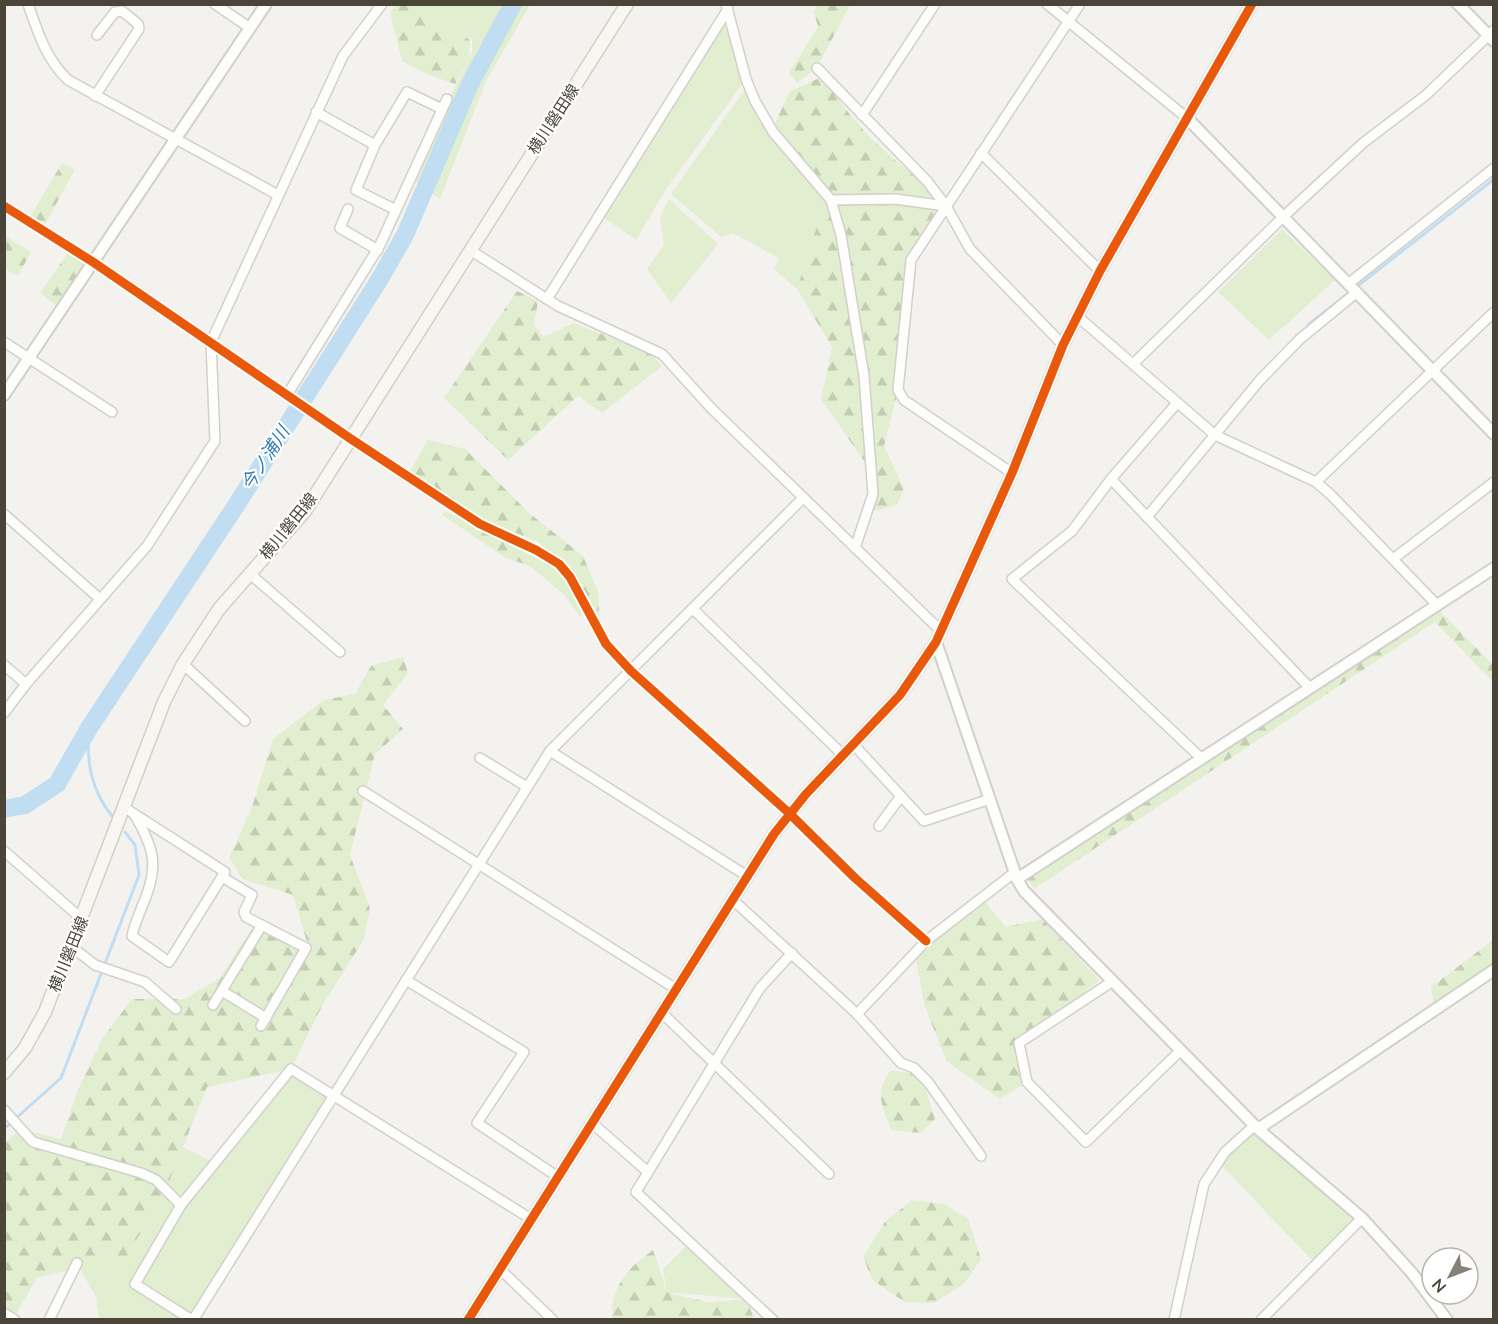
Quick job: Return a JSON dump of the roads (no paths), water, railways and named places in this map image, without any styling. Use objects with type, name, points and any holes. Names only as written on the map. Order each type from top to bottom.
[{"type":"main road","name":"横川磐田線","points":[[4,1073],[25,1048],[40,1021],[129,811],[164,702],[198,637],[249,573],[305,511],[627,4]]},
{"type":"street","points":[[28,4],[44,50],[55,68],[68,80],[174,141],[278,195]]},
{"type":"street","points":[[215,4],[250,28]]},
{"type":"street","points":[[4,395],[266,4]]},
{"type":"street","points":[[4,713],[26,684],[147,546],[215,441],[211,342],[343,56],[382,4]]},
{"type":"street","points":[[862,115],[935,4]]},
{"type":"street","points":[[1047,4],[1187,118],[1494,434]]},
{"type":"street","points":[[1012,473],[904,400],[898,390],[911,260],[1080,4]]},
{"type":"street","points":[[468,1320],[732,899],[789,813],[900,696],[936,642],[1012,473],[1077,316],[1100,270],[1252,4]]},
{"type":"street","points":[[1133,364],[1283,217],[1363,143],[1426,95],[1492,35],[1458,4]]},
{"type":"street","points":[[547,298],[727,7]]},
{"type":"street","points":[[727,7],[746,79],[755,101],[773,132],[831,200],[841,235],[864,376],[873,494],[855,548]]},
{"type":"street","points":[[96,96],[139,29],[138,24],[122,11],[115,12],[97,35]]},
{"type":"street","points":[[817,69],[927,181],[946,206],[970,249],[1064,345]]},
{"type":"street","points":[[288,395],[378,250],[445,104],[407,93],[375,145],[356,190],[396,210]]},
{"type":"street","points":[[316,112],[375,145]]},
{"type":"street","points":[[981,153],[1100,270]]},
{"type":"street","points":[[1348,284],[1494,168]]},
{"type":"street","points":[[831,200],[895,199],[946,206]]},
{"type":"street","points":[[4,206],[93,262],[351,439],[480,524],[536,550],[559,564],[570,577],[606,644],[631,671],[789,813],[855,878],[926,941]]},
{"type":"street","points":[[348,209],[340,228],[378,250]]},
{"type":"street","points":[[470,250],[547,298],[662,354],[711,408],[940,630]]},
{"type":"street","points":[[1147,516],[1260,380],[1300,339],[1356,293]]},
{"type":"street","points":[[1316,482],[1494,312]]},
{"type":"street","points":[[1077,316],[1215,435],[1316,482],[1437,605]]},
{"type":"street","points":[[4,342],[112,412]]},
{"type":"street","points":[[1177,403],[1111,479],[1072,531],[1012,579],[1201,758]]},
{"type":"street","points":[[1111,479],[1309,687]]},
{"type":"street","points":[[1393,559],[1494,482]]},
{"type":"street","points":[[531,1219],[335,1094],[291,1069],[181,1205],[135,1284],[192,1320],[335,1094],[527,787],[550,752],[803,498]]},
{"type":"street","points":[[4,514],[100,599]]},
{"type":"street","points":[[857,1014],[926,941],[1016,876],[1494,568]]},
{"type":"street","points":[[249,573],[340,652]]},
{"type":"street","points":[[693,609],[843,755]]},
{"type":"street","points":[[936,642],[1016,876],[1024,891],[1256,1127],[1362,1218],[1412,1273],[1447,1320]]},
{"type":"street","points":[[183,664],[245,722]]},
{"type":"street","points":[[4,665],[26,684]]},
{"type":"street","points":[[853,744],[924,821],[990,799]]},
{"type":"street","points":[[550,752],[747,876]]},
{"type":"street","points":[[480,758],[527,787]]},
{"type":"street","points":[[363,791],[478,866],[676,989]]},
{"type":"street","points":[[879,826],[901,796]]},
{"type":"street","points":[[129,811],[225,872],[169,962],[132,936],[152,883],[154,868],[152,850],[129,811]]},
{"type":"street","points":[[4,851],[82,919]]},
{"type":"street","points":[[222,877],[252,895],[244,912],[246,917],[306,948],[264,1022],[222,991]]},
{"type":"street","points":[[732,899],[857,1014],[901,1063],[914,1068],[928,1082],[981,1156]]},
{"type":"street","points":[[213,1005],[262,925]]},
{"type":"street","points":[[72,947],[94,965],[145,982],[176,1009]]},
{"type":"street","points":[[773,1320],[636,1192],[760,988],[792,953]]},
{"type":"street","points":[[1174,1320],[1204,1184],[1225,1152],[1256,1127],[1494,970]]},
{"type":"street","points":[[406,980],[524,1052],[477,1123],[558,1177]]},
{"type":"street","points":[[1113,981],[1019,1043],[1028,1082],[1086,1142],[1181,1050]]},
{"type":"street","points":[[661,1012],[829,1174]]},
{"type":"street","points":[[7,1113],[33,1142],[156,1180],[181,1205]]},
{"type":"street","points":[[592,1122],[648,1172]]},
{"type":"street","points":[[1261,1320],[1362,1218]]},
{"type":"street","points":[[49,1320],[77,1263]]},
{"type":"street","points":[[500,1269],[553,1320]]},
{"type":"street","points":[[4,1313],[15,1320]]},
{"type":"waterway","name":"今ノ浦川","points":[[4,809],[25,805],[57,784],[89,728],[237,504],[378,282],[405,235],[470,84],[513,4]]},
{"type":"waterway","points":[[1308,325],[1494,179]]},
{"type":"waterway","points":[[89,728],[88,752],[92,775],[99,796],[112,816]]},
{"type":"waterway","points":[[4,1129],[61,1078],[139,875],[135,845],[125,832]]}]
